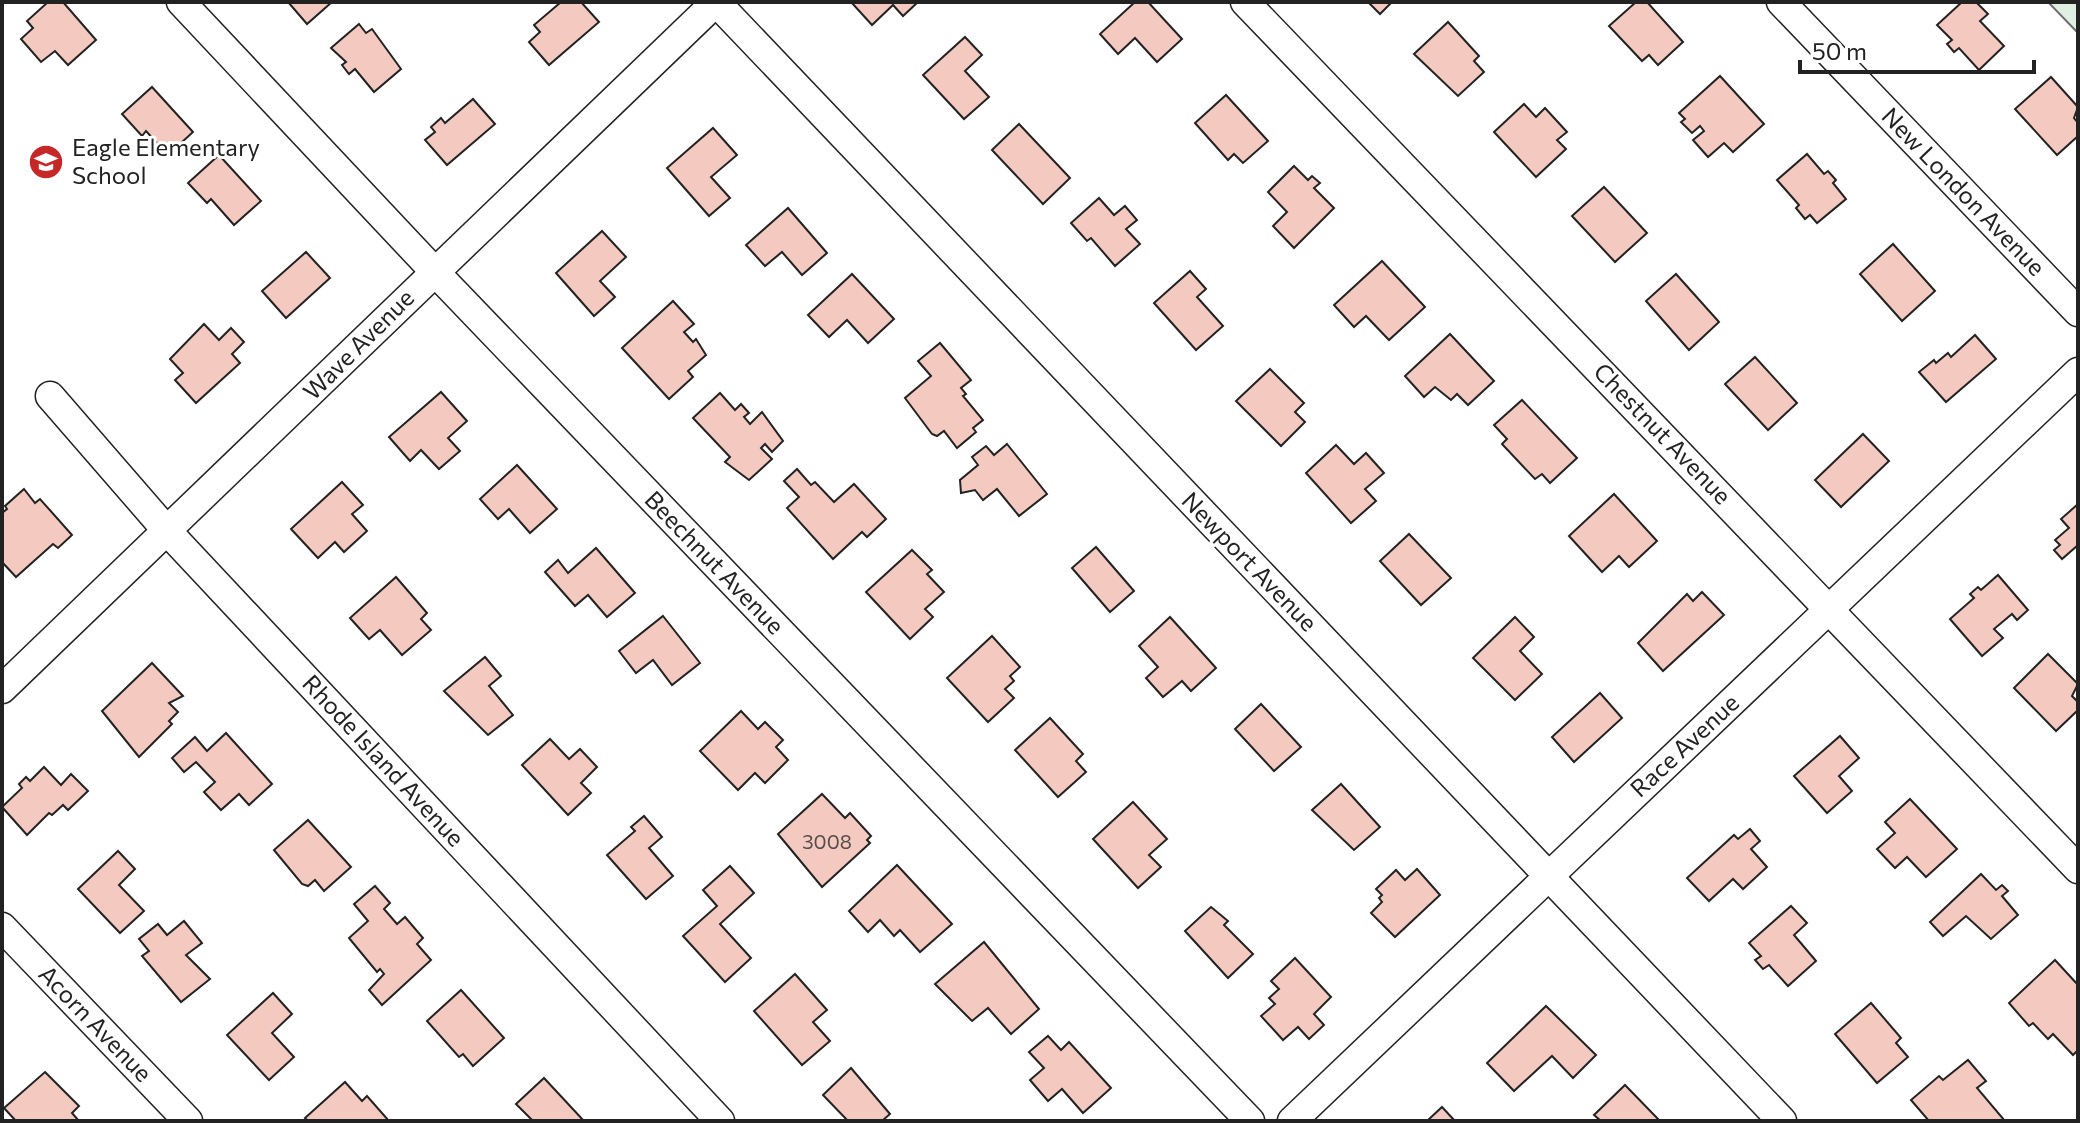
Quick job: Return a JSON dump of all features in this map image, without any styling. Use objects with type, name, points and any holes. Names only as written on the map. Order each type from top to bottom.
[{"type":"street","name":"Beechnut Avenue","points":[[181,2],[434,271],[1250,1121]]},
{"type":"street","name":"Wave Avenue","points":[[2,689],[716,2]]},
{"type":"street","name":"Newport Avenue","points":[[716,2],[1782,1121]]},
{"type":"street","name":"Chestnut Avenue","points":[[1245,2],[2078,869]]},
{"type":"street","name":"New London Avenue","points":[[1781,2],[2078,312]]},
{"type":"street","name":"Race Avenue","points":[[1292,1121],[1546,875],[1831,609],[2078,372]]},
{"type":"street","name":"Rhode Island Avenue","points":[[50,396],[168,532],[720,1121]]},
{"type":"street","name":"Acorn Avenue","points":[[2,927],[188,1121]]},
{"type":"green space","points":[[2048,2],[2078,2],[2078,33]]},
{"type":"building","points":[[48,2],[63,2],[96,40],[68,65],[55,51],[41,62],[21,39],[33,28],[27,21]]},
{"type":"building","points":[[288,2],[332,2],[307,24]]},
{"type":"building","points":[[561,2],[581,2],[599,22],[549,65],[529,42],[540,32],[534,25]]},
{"type":"building","points":[[851,2],[918,2],[903,16],[893,5],[872,25]]},
{"type":"building","points":[[1135,2],[1148,2],[1182,39],[1157,62],[1135,38],[1118,54],[1100,34]]},
{"type":"building","points":[[1368,2],[1392,2],[1380,14]]},
{"type":"building","points":[[1636,2],[1647,2],[1683,42],[1658,65],[1649,55],[1642,61],[1609,26]]},
{"type":"building","points":[[1962,2],[1976,2],[1988,14],[1980,21],[2004,46],[1979,70],[1959,48],[1954,52],[1947,44],[1952,40],[1937,25]]},
{"type":"building","points":[[1448,22],[1479,56],[1474,61],[1484,72],[1458,96],[1414,54]]},
{"type":"building","points":[[359,24],[366,33],[372,29],[401,69],[374,92],[355,69],[349,74],[342,65],[346,62],[331,48]]},
{"type":"building","points":[[965,37],[982,55],[965,71],[989,97],[964,119],[923,75]]},
{"type":"building","points":[[1720,76],[1764,124],[1733,152],[1724,143],[1708,157],[1693,140],[1704,131],[1700,126],[1692,133],[1681,122],[1685,119],[1679,113]]},
{"type":"building","points":[[2051,77],[2078,107],[2074,118],[2078,123],[2078,136],[2057,155],[2015,109]]},
{"type":"building","points":[[152,87],[193,132],[168,155],[146,131],[142,136],[122,114]]},
{"type":"building","points":[[1226,95],[1268,141],[1243,163],[1234,154],[1228,160],[1195,123]]},
{"type":"building","points":[[473,99],[495,124],[447,165],[425,140],[435,132],[431,127],[441,118],[445,123]]},
{"type":"building","points":[[1524,104],[1536,117],[1545,108],[1567,132],[1557,140],[1566,149],[1536,177],[1494,132]]},
{"type":"building","points":[[1019,124],[1070,178],[1043,204],[992,150]]},
{"type":"building","points":[[713,128],[737,155],[711,177],[730,198],[709,216],[667,168]]},
{"type":"building","points":[[1807,154],[1824,174],[1828,171],[1836,180],[1833,183],[1846,199],[1817,223],[1810,215],[1805,219],[1796,208],[1799,205],[1777,180]]},
{"type":"building","points":[[219,155],[261,201],[234,225],[211,199],[207,203],[188,183]]},
{"type":"building","points":[[1294,166],[1308,180],[1312,176],[1320,183],[1314,188],[1334,208],[1294,248],[1273,226],[1287,212],[1268,192]]},
{"type":"building","points":[[1604,187],[1647,233],[1615,262],[1572,216]]},
{"type":"building","points":[[1099,198],[1114,215],[1125,206],[1137,220],[1126,229],[1140,244],[1115,266],[1091,238],[1087,241],[1071,223]]},
{"type":"building","points":[[788,208],[827,253],[802,275],[782,252],[765,266],[746,245]]},
{"type":"building","points":[[602,231],[626,257],[600,281],[615,297],[594,316],[556,273]]},
{"type":"building","points":[[1893,244],[1935,291],[1902,321],[1860,274]]},
{"type":"building","points":[[306,252],[330,278],[286,318],[262,291]]},
{"type":"building","points":[[1382,261],[1425,307],[1389,340],[1366,316],[1354,327],[1334,305]]},
{"type":"building","points":[[1190,271],[1206,289],[1197,297],[1223,326],[1196,350],[1154,303]]},
{"type":"building","points":[[852,274],[894,319],[868,343],[847,320],[829,337],[808,315]]},
{"type":"building","points":[[1676,274],[1719,322],[1689,350],[1646,301]]},
{"type":"building","points":[[673,301],[694,324],[684,332],[693,342],[696,339],[706,355],[688,371],[693,377],[669,399],[622,348]]},
{"type":"building","points":[[204,324],[219,340],[231,328],[244,342],[232,354],[240,363],[196,403],[175,380],[183,373],[170,359]]},
{"type":"building","points":[[1450,334],[1494,381],[1468,405],[1457,394],[1451,400],[1435,387],[1424,397],[1405,376]]},
{"type":"building","points":[[1975,335],[1996,359],[1946,402],[1919,372],[1948,353],[1951,357]]},
{"type":"building","points":[[940,343],[971,380],[961,388],[966,394],[963,396],[983,420],[973,428],[976,432],[957,448],[944,431],[937,436],[932,434],[905,398],[931,376],[918,361]]},
{"type":"building","points":[[1755,357],[1797,403],[1768,430],[1725,384]]},
{"type":"building","points":[[1270,369],[1304,403],[1295,412],[1305,422],[1281,446],[1236,401]]},
{"type":"building","points":[[441,392],[467,421],[448,438],[460,451],[439,469],[421,450],[410,461],[389,437]]},
{"type":"building","points":[[720,393],[735,410],[741,404],[749,413],[744,417],[750,424],[762,412],[783,441],[772,452],[765,444],[761,448],[772,459],[749,480],[725,462],[730,457],[693,418]]},
{"type":"building","points":[[1522,400],[1577,458],[1550,483],[1542,474],[1535,479],[1502,444],[1507,439],[1494,425]]},
{"type":"building","points":[[1863,434],[1889,461],[1841,507],[1815,480]]},
{"type":"building","points":[[1007,444],[1047,494],[1019,516],[997,489],[983,500],[975,490],[961,493],[960,480],[978,465],[972,457],[986,446],[994,455]]},
{"type":"building","points":[[1336,445],[1354,464],[1366,453],[1384,473],[1365,489],[1376,501],[1351,523],[1306,473]]},
{"type":"building","points":[[517,465],[557,509],[530,533],[509,509],[498,519],[480,499]]},
{"type":"building","points":[[797,469],[811,485],[815,482],[834,502],[854,484],[886,519],[867,537],[862,532],[833,559],[787,508],[799,497],[784,481]]},
{"type":"building","points":[[342,482],[363,505],[352,514],[367,531],[344,552],[335,542],[318,558],[291,529]]},
{"type":"building","points":[[24,489],[35,503],[40,499],[72,535],[58,548],[53,544],[16,577],[2,562],[2,513],[7,509],[5,506]]},
{"type":"building","points":[[1614,494],[1657,541],[1629,567],[1619,556],[1602,572],[1569,536]]},
{"type":"building","points":[[2078,504],[2078,545],[2062,559],[2054,550],[2060,545],[2055,540],[2069,528],[2061,519]]},
{"type":"building","points":[[1409,534],[1451,578],[1421,605],[1380,561]]},
{"type":"building","points":[[1096,547],[1134,591],[1110,612],[1072,568]]},
{"type":"building","points":[[596,548],[635,593],[607,617],[588,595],[575,606],[545,572],[558,560],[568,573]]},
{"type":"building","points":[[912,550],[932,570],[927,574],[944,592],[925,609],[933,617],[910,639],[866,592]]},
{"type":"building","points":[[1998,575],[2028,610],[2017,620],[2012,614],[1994,629],[2003,638],[1982,656],[1950,619],[1974,598],[1970,594],[1978,587],[1981,590]]},
{"type":"building","points":[[396,577],[427,613],[421,619],[431,630],[402,655],[380,630],[369,639],[350,618]]},
{"type":"building","points":[[1702,592],[1724,615],[1663,671],[1638,643],[1687,594],[1693,601]]},
{"type":"building","points":[[663,616],[700,663],[672,685],[653,660],[636,673],[619,651]]},
{"type":"building","points":[[1170,617],[1216,668],[1191,691],[1182,681],[1163,697],[1146,678],[1158,667],[1139,646]]},
{"type":"building","points":[[1515,617],[1534,637],[1520,651],[1542,674],[1515,700],[1473,658]]},
{"type":"building","points":[[992,636],[1020,667],[1010,676],[1014,681],[1005,689],[1014,698],[988,722],[947,678]]},
{"type":"building","points":[[2048,654],[2078,684],[2072,696],[2078,702],[2078,710],[2056,731],[2014,688]]},
{"type":"building","points":[[485,657],[501,676],[489,686],[513,715],[488,735],[444,691]]},
{"type":"building","points":[[152,663],[183,696],[169,703],[178,712],[169,721],[172,724],[139,757],[102,711]]},
{"type":"building","points":[[1600,693],[1622,718],[1574,762],[1552,737]]},
{"type":"building","points":[[1261,704],[1301,747],[1274,771],[1235,729]]},
{"type":"building","points":[[741,711],[758,729],[765,722],[783,740],[776,747],[788,760],[765,783],[755,773],[738,790],[700,751]]},
{"type":"building","points":[[1050,718],[1083,754],[1076,761],[1086,772],[1058,797],[1015,750]]},
{"type":"building","points":[[226,733],[272,784],[249,805],[239,794],[221,810],[204,792],[215,782],[196,762],[184,772],[172,758],[195,737],[207,751]]},
{"type":"building","points":[[1840,736],[1859,758],[1839,776],[1852,791],[1827,813],[1794,776]]},
{"type":"building","points":[[550,739],[569,759],[580,749],[597,767],[581,783],[591,793],[568,815],[522,765]]},
{"type":"building","points":[[44,767],[61,785],[71,774],[88,791],[68,810],[63,805],[52,815],[49,813],[27,835],[2,807],[22,788],[19,784],[26,777],[30,781]]},
{"type":"building","points":[[1341,784],[1380,827],[1354,850],[1312,810]]},
{"type":"building","points":[[822,794],[845,818],[850,813],[871,836],[867,840],[870,843],[822,887],[778,834]]},
{"type":"building","points":[[1910,799],[1957,849],[1926,877],[1907,857],[1895,868],[1877,849],[1895,833],[1885,822]]},
{"type":"building","points":[[1133,802],[1167,839],[1149,855],[1161,867],[1138,888],[1093,839]]},
{"type":"building","points":[[644,816],[662,837],[649,848],[673,876],[646,899],[607,855],[635,831],[631,827]]},
{"type":"building","points":[[308,820],[351,867],[324,891],[315,880],[308,886],[302,884],[274,850]]},
{"type":"building","points":[[1750,829],[1760,841],[1751,849],[1767,867],[1743,889],[1733,879],[1709,901],[1687,878],[1734,835],[1738,839]]},
{"type":"building","points":[[118,851],[135,869],[119,885],[144,911],[120,933],[78,889]]},
{"type":"building","points":[[897,865],[952,924],[920,952],[900,930],[894,936],[880,920],[868,932],[849,911]]},
{"type":"building","points":[[730,866],[754,893],[720,924],[751,958],[725,982],[683,936],[717,906],[703,890]]},
{"type":"building","points":[[1417,869],[1440,895],[1395,937],[1371,913],[1382,902],[1379,898],[1382,895],[1376,889],[1396,870],[1405,880]]},
{"type":"building","points":[[1981,874],[1996,890],[2002,885],[2008,891],[2002,896],[2018,915],[1991,939],[1966,916],[1943,936],[1930,922]]},
{"type":"building","points":[[375,886],[390,903],[384,909],[397,924],[405,917],[423,938],[417,944],[431,960],[382,1005],[369,990],[384,974],[380,969],[377,972],[349,938],[368,921],[354,904]]},
{"type":"building","points":[[1791,906],[1807,923],[1794,935],[1816,961],[1788,986],[1769,965],[1763,969],[1755,960],[1761,956],[1749,943]]},
{"type":"building","points":[[1211,907],[1228,921],[1224,925],[1253,954],[1228,978],[1185,931]]},
{"type":"building","points":[[184,921],[202,943],[186,955],[210,979],[181,1002],[142,956],[149,951],[139,939],[158,924],[167,935]]},
{"type":"building","points":[[984,942],[1039,1009],[1011,1034],[988,1008],[972,1021],[935,984]]},
{"type":"building","points":[[1295,958],[1331,997],[1314,1014],[1324,1025],[1309,1039],[1298,1027],[1283,1040],[1261,1016],[1275,1004],[1269,998],[1279,989],[1271,981]]},
{"type":"building","points":[[2055,960],[2078,985],[2078,1050],[2073,1055],[2053,1034],[2048,1039],[2033,1023],[2029,1026],[2009,1003]]},
{"type":"building","points":[[795,974],[827,1010],[813,1022],[830,1041],[802,1065],[754,1011]]},
{"type":"building","points":[[461,990],[504,1038],[473,1066],[463,1054],[459,1057],[427,1021]]},
{"type":"building","points":[[273,993],[292,1014],[272,1033],[294,1057],[269,1080],[227,1035]]},
{"type":"building","points":[[1871,1003],[1901,1038],[1896,1043],[1908,1057],[1877,1083],[1835,1034]]},
{"type":"building","points":[[1546,1006],[1596,1055],[1573,1078],[1552,1056],[1514,1091],[1487,1063]]},
{"type":"building","points":[[1048,1036],[1061,1050],[1069,1042],[1111,1088],[1083,1113],[1062,1089],[1048,1101],[1030,1080],[1044,1068],[1029,1052]]},
{"type":"building","points":[[1968,1060],[1986,1081],[1977,1088],[2005,1121],[1929,1121],[1911,1100],[1939,1076],[1943,1080]]},
{"type":"building","points":[[851,1068],[890,1114],[882,1121],[848,1121],[823,1095]]},
{"type":"building","points":[[45,1072],[79,1106],[72,1113],[79,1121],[16,1121],[4,1108]]},
{"type":"building","points":[[544,1078],[584,1121],[533,1121],[516,1104]]},
{"type":"building","points":[[345,1082],[362,1101],[367,1096],[389,1121],[308,1121],[305,1118]]},
{"type":"building","points":[[1625,1085],[1660,1121],[1601,1121],[1594,1115]]},
{"type":"building","points":[[1442,1107],[1455,1121],[1427,1121]]},
{"type":"place","name":"Eagle Elementary School","points":[[46,162]]}]
